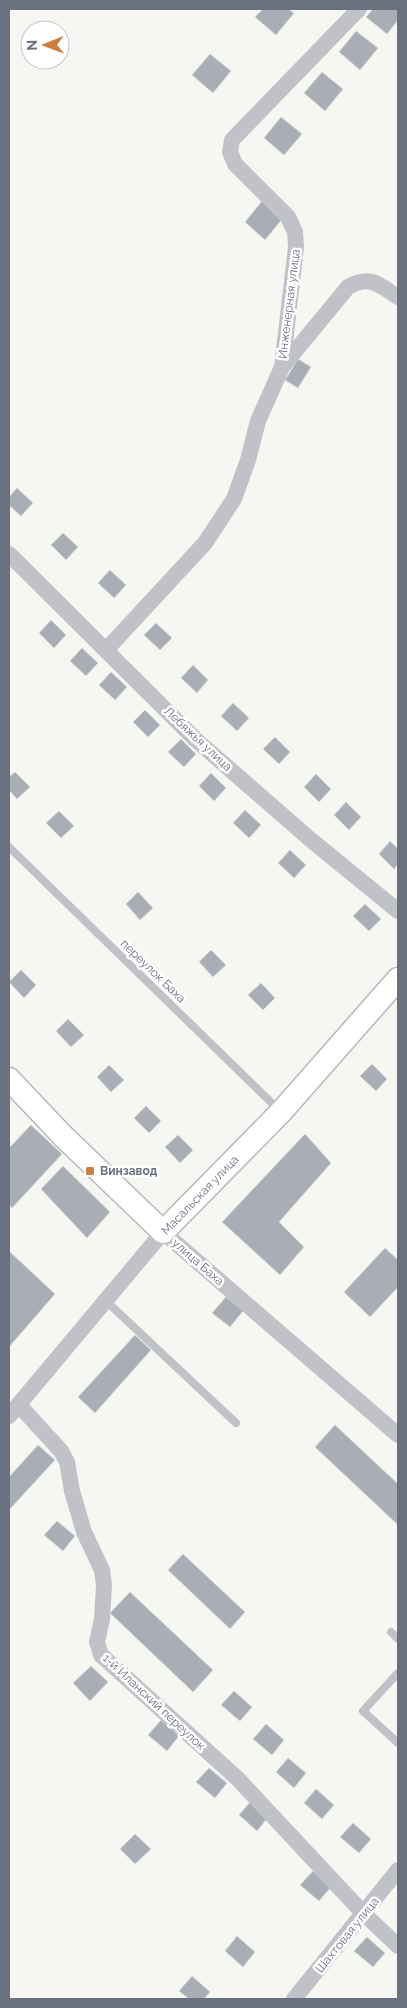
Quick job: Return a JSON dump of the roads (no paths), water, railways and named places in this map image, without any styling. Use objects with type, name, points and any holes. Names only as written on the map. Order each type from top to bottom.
[{"type":"street","name":"Инженерная улица","points":[[106,650],[205,543],[220,522],[234,499],[248,460],[258,421],[282,367],[296,247],[295,232],[288,216],[234,164],[230,152],[232,140],[359,9]]},
{"type":"street","points":[[282,367],[348,287],[363,280],[370,280],[398,297]]},
{"type":"street","name":"Лебяжья улица","points":[[9,554],[196,739],[311,840],[398,911]]},
{"type":"street","name":"Масальская улица","points":[[14,1411],[163,1232],[281,1112],[398,979]]},
{"type":"street","name":"улица Баха","points":[[9,1079],[63,1136],[163,1232],[398,1435]]},
{"type":"street","name":"1-й Иланский переулок","points":[[14,1411],[62,1451],[67,1462],[72,1491],[84,1532],[102,1570],[102,1611],[97,1642],[101,1655],[238,1779],[364,1914],[398,1946]]},
{"type":"street","name":"Шахтовая улица","points":[[294,1999],[398,1870]]},
{"type":"lane","name":"переулок Баха","points":[[9,847],[281,1112]]},
{"type":"lane","points":[[106,1301],[236,1423]]},
{"type":"lane","points":[[390,1632],[398,1639]]},
{"type":"lane","points":[[398,1673],[363,1711],[398,1743]]},
{"type":"place","name":"Винзавод","points":[[90,1171]]}]
